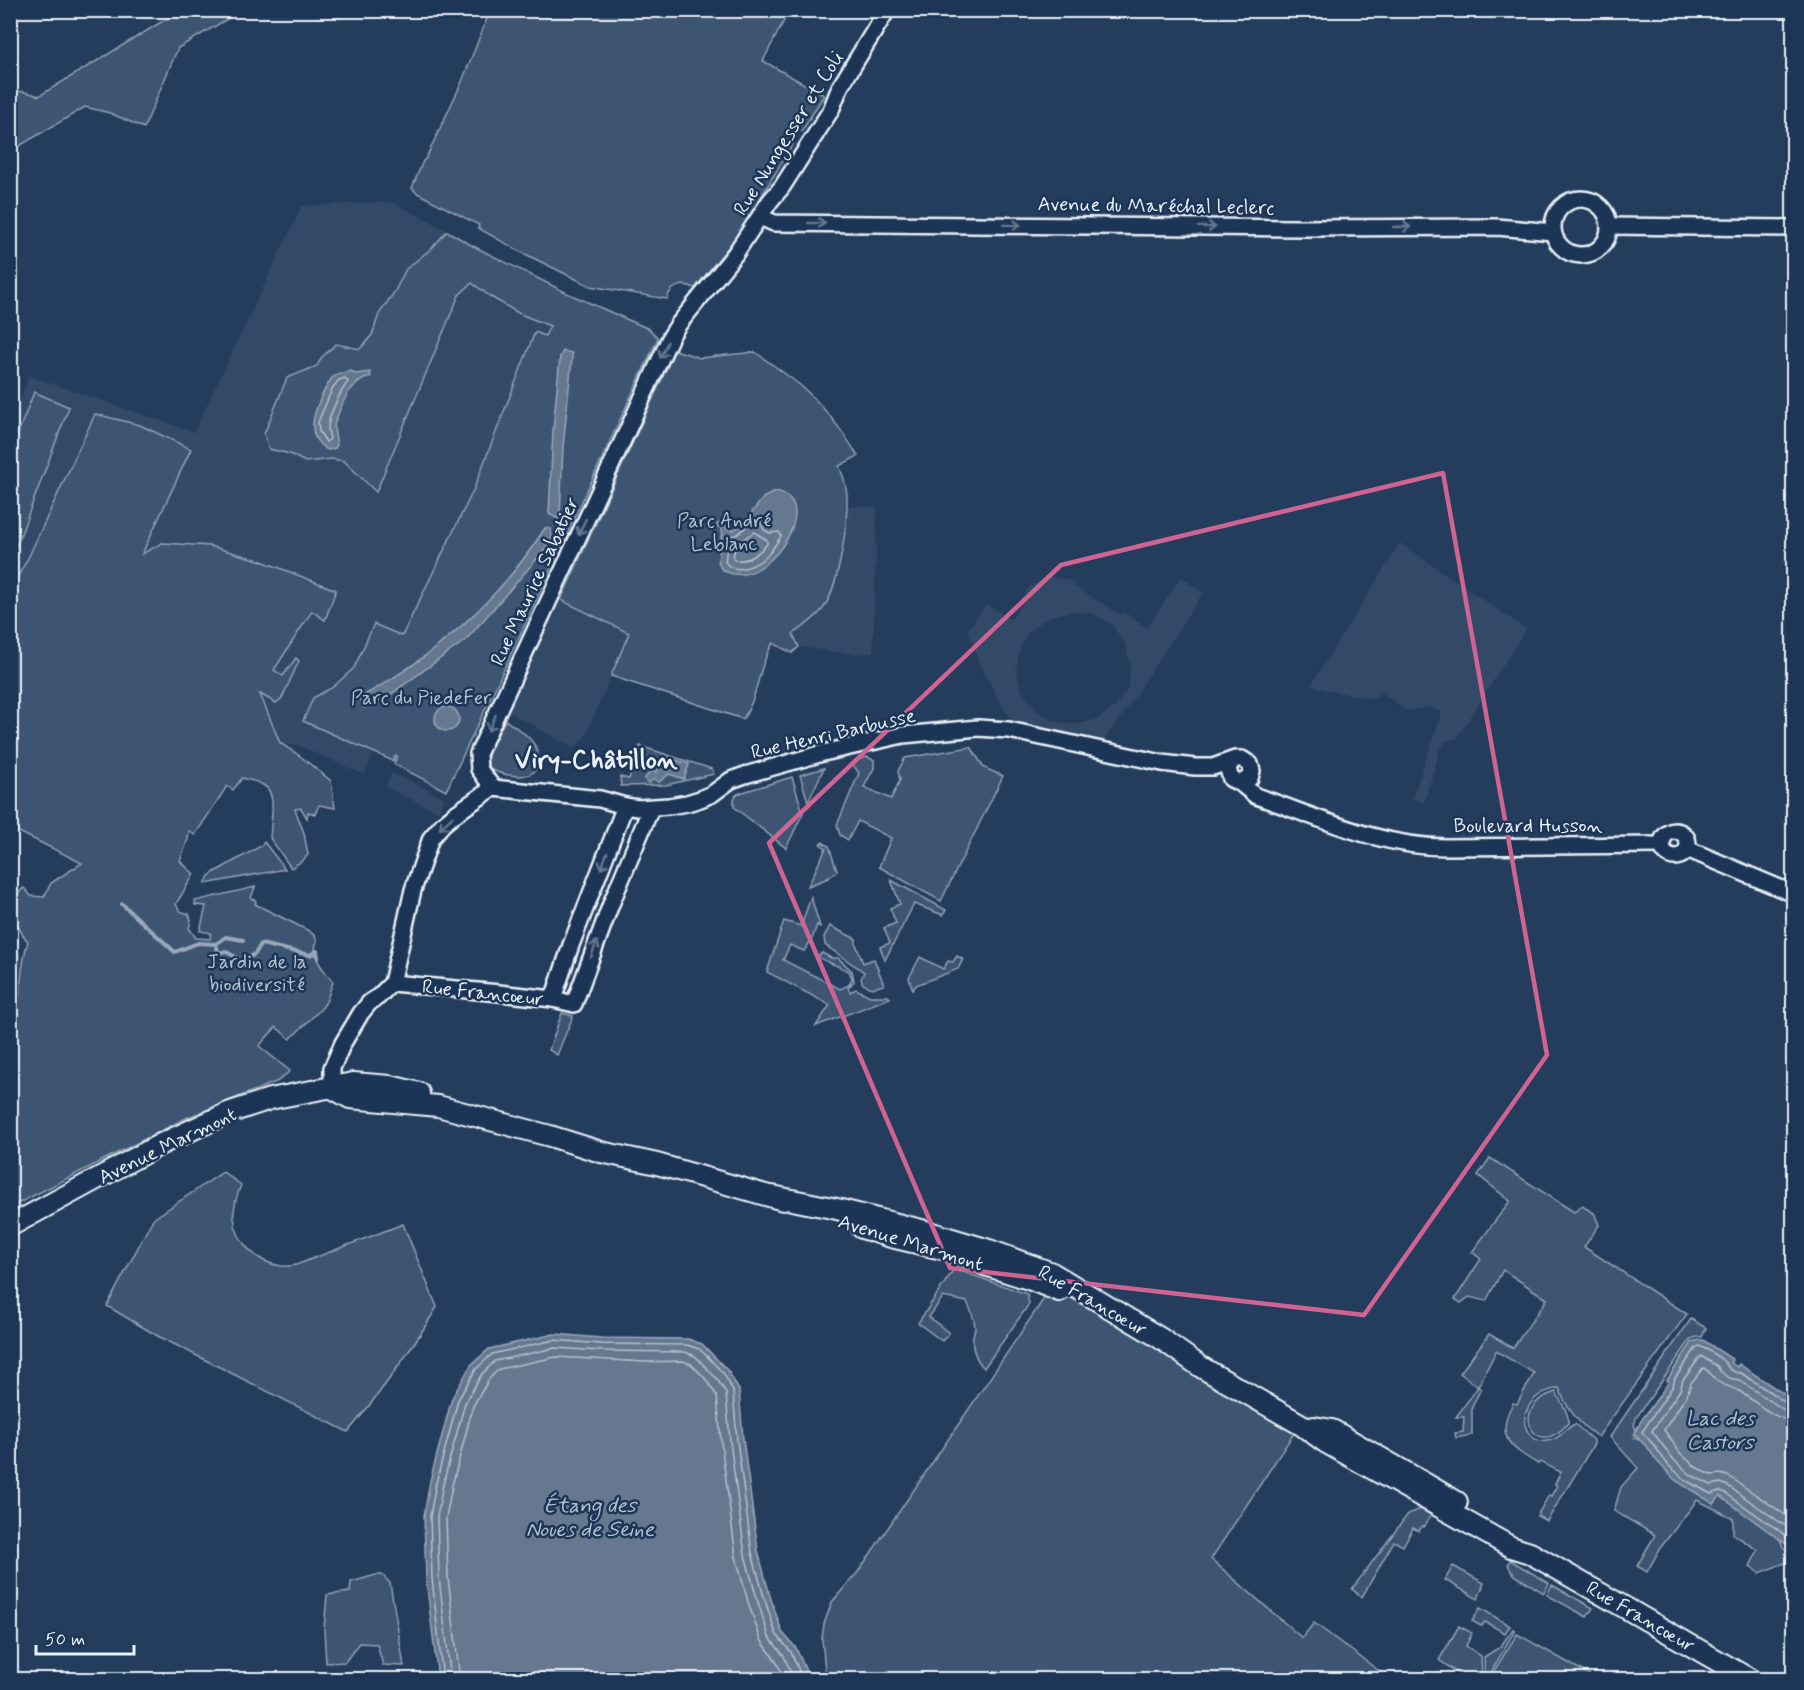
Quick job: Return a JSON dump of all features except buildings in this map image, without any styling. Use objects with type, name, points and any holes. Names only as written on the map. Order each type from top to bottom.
[{"type":"main road","name":"Avenue Marmont","points":[[10,1226],[161,1144],[228,1113],[270,1099],[353,1083],[390,1086],[529,1118],[657,1164]]},
{"type":"main road","name":"Avenue Marmont","points":[[332,1088],[358,1104],[438,1106],[601,1152],[657,1164],[772,1196],[891,1237],[955,1252],[985,1265],[1050,1286]]},
{"type":"main road","points":[[358,1104],[372,1091],[399,1089]]},
{"type":"main road","name":"Avenue Marmont","points":[[772,1196],[908,1227]]},
{"type":"main road","name":"Rue Francœur","points":[[908,1227],[989,1250],[1052,1273],[1160,1338],[1201,1367]]},
{"type":"main road","name":"Rue Francœur","points":[[1050,1286],[1154,1344],[1201,1367],[1459,1519],[1511,1547],[1530,1553],[1751,1680]]},
{"type":"street","name":"Rue Nungesser et Coli","points":[[697,302],[749,235],[782,187],[831,110],[840,87],[887,10]]},
{"type":"street","points":[[1579,199],[1588,200],[1601,208],[1609,226],[1605,242],[1593,253],[1578,256],[1564,250],[1553,232],[1553,222],[1557,212],[1570,201],[1579,199]]},
{"type":"street","name":"Avenue du Maréchal Leclerc","points":[[760,217],[774,223],[1302,228],[1497,227],[1553,232]]},
{"type":"street","points":[[1609,226],[1794,228]]},
{"type":"street","name":"Rue Maurice Sabatier","points":[[493,788],[479,769],[478,754],[671,336],[697,302]]},
{"type":"street","name":"Rue Henri Barbusse","points":[[493,788],[600,799],[625,806],[651,808],[687,803],[712,794],[731,780],[823,753],[886,738],[978,728],[1009,730],[1162,763],[1213,767],[1234,773]]},
{"type":"street","points":[[1234,773],[1239,758],[1245,760],[1250,764],[1252,771],[1267,792],[1282,805]]},
{"type":"street","points":[[1234,773],[1250,778],[1252,771]]},
{"type":"street","points":[[1234,773],[1256,796],[1282,805]]},
{"type":"street","points":[[332,1088],[332,1068],[354,1024],[370,1002],[392,983],[413,890],[431,838],[455,813],[493,788]]},
{"type":"street","name":"Boulevard Husson","points":[[1282,805],[1394,842],[1428,847],[1662,844],[1666,853],[1675,857],[1687,849],[1794,894]]},
{"type":"street","points":[[553,999],[571,945],[625,806]]},
{"type":"street","name":"Rue Francœur","points":[[392,983],[553,999],[574,1004],[611,904],[651,808]]},
{"type":"highlighted area","points":[[1443,473],[1547,1055],[1364,1315],[950,1268],[769,843],[1061,565]]},
{"type":"shaded area","points":[[391,202],[569,294],[402,637],[326,690],[304,718],[374,754],[364,775],[298,745],[274,744],[11,584],[10,424],[29,376],[194,432],[302,206]]},
{"type":"shaded area","points":[[848,506],[877,507],[873,653],[852,654],[799,647],[793,634],[822,610],[835,582]]},
{"type":"shaded area","points":[[1400,543],[1526,629],[1457,738],[1447,740],[1440,749],[1424,803],[1412,799],[1442,712],[1427,707],[1407,711],[1380,691],[1375,699],[1330,691],[1311,685]]},
{"type":"shaded area","points":[[1050,577],[1075,583],[1074,586],[1121,615],[1124,612],[1147,628],[1181,577],[1203,593],[1126,710],[1098,748],[1029,734],[1015,724],[1006,712],[980,665],[968,629],[986,604],[1011,620],[1026,597],[1024,594],[1037,582]],"holes":[[[1072,611],[1094,614],[1112,625],[1126,645],[1130,667],[1128,688],[1115,707],[1096,720],[1074,725],[1053,721],[1035,709],[1022,692],[1016,670],[1020,647],[1030,630],[1050,616]]]},
{"type":"shaded area","points":[[561,600],[629,633],[586,735],[575,749],[504,709],[540,633]]},
{"type":"shaded area","points":[[392,773],[445,798],[438,812],[385,787]]},
{"type":"green space","points":[[181,10],[241,11],[178,48],[144,128],[110,113],[85,107],[11,151],[11,95],[21,91],[39,96]]},
{"type":"green space","points":[[490,11],[789,11],[763,61],[824,95],[802,131],[797,132],[793,144],[738,235],[695,288],[686,285],[678,286],[671,291],[667,299],[590,286],[519,251],[478,228],[479,225],[417,193],[412,188],[461,84]]},
{"type":"green space","name":"Parc du PiedeFer","points":[[447,231],[569,294],[649,329],[658,338],[446,791],[394,764],[397,756],[393,761],[303,721],[313,698],[333,687],[354,668],[374,624],[402,636],[473,491],[535,332],[545,336],[550,326],[520,314],[472,283],[459,295],[376,492],[344,461],[332,459],[305,462],[290,454],[269,449],[264,434],[287,378],[317,366],[322,357],[336,344],[360,349],[372,335],[379,314],[395,291],[406,269],[432,248]]},
{"type":"green space","name":"Parc André Leblanc","points":[[675,350],[700,358],[755,352],[801,386],[825,410],[858,456],[839,466],[846,491],[846,518],[837,575],[828,601],[816,617],[793,634],[799,647],[792,653],[773,643],[743,719],[611,676],[629,633],[561,600]]},
{"type":"green space","points":[[34,392],[69,407],[11,560],[11,451]]},
{"type":"green space","name":"Jardin de la biodiversité","points":[[95,414],[140,425],[191,449],[142,554],[162,543],[210,546],[259,560],[336,590],[325,620],[312,611],[274,670],[283,676],[296,658],[299,661],[282,698],[276,703],[260,694],[280,743],[331,781],[335,808],[319,805],[315,814],[308,812],[307,818],[301,808],[295,809],[304,833],[308,855],[291,868],[270,838],[272,797],[267,788],[257,782],[242,778],[233,790],[227,786],[195,835],[189,831],[180,861],[194,874],[176,904],[180,911],[189,914],[191,920],[189,928],[196,938],[210,939],[211,933],[200,931],[206,906],[195,905],[195,901],[255,887],[251,898],[256,901],[255,904],[315,936],[317,958],[333,982],[321,1009],[290,1039],[276,1027],[259,1046],[290,1071],[278,1081],[186,1118],[11,1207],[11,1033],[28,941],[11,914],[12,907],[16,896],[24,888],[31,896],[44,897],[51,883],[82,863],[11,828],[11,589],[29,556]]},
{"type":"green space","points":[[505,720],[528,737],[536,748],[538,761],[536,769],[528,775],[500,773],[489,767],[487,763],[491,748]]},
{"type":"green space","points":[[640,746],[712,769],[714,774],[666,785],[621,786],[620,777],[629,779]]},
{"type":"green space","points":[[971,747],[984,768],[1003,776],[941,901],[879,867],[891,838],[858,821],[848,840],[840,835],[837,825],[859,773],[853,765],[857,760],[867,757],[874,760],[874,768],[864,787],[891,799],[900,780],[898,771],[905,758]]},
{"type":"green space","points":[[824,768],[808,802],[800,775]]},
{"type":"green space","points":[[792,777],[803,813],[786,848],[734,807],[734,799],[740,793]]},
{"type":"green space","points":[[264,842],[285,869],[205,884],[209,876],[261,846]]},
{"type":"green space","points":[[822,842],[829,846],[837,871],[828,878],[808,886],[826,848],[820,844]]},
{"type":"green space","points":[[891,880],[946,910],[943,915],[914,904],[885,960],[880,947],[890,943],[884,928],[896,923],[890,908],[900,904]]},
{"type":"green space","points":[[811,897],[820,927],[817,925],[804,951],[790,945],[783,960],[840,989],[849,985],[852,978],[849,971],[817,957],[822,953],[831,958],[838,958],[852,971],[854,981],[848,988],[850,992],[856,989],[870,996],[890,998],[816,1026],[830,1005],[767,972],[784,921],[801,926]]},
{"type":"green space","points":[[830,926],[856,939],[863,963],[874,959],[884,985],[872,988],[863,984],[861,979],[864,972],[825,945],[824,937]]},
{"type":"green space","points":[[11,935],[18,951],[19,971],[11,1010]]},
{"type":"green space","points":[[957,956],[963,959],[958,969],[916,985],[913,990],[909,978],[920,957],[943,969],[948,961],[953,962]]},
{"type":"green space","points":[[562,1013],[573,1016],[557,1055],[549,1050]]},
{"type":"green space","points":[[1490,1158],[1574,1212],[1582,1206],[1594,1213],[1599,1225],[1584,1247],[1687,1314],[1598,1437],[1574,1416],[1559,1388],[1541,1394],[1531,1404],[1525,1414],[1525,1426],[1535,1439],[1552,1440],[1575,1424],[1594,1441],[1547,1521],[1537,1516],[1557,1486],[1555,1484],[1561,1472],[1540,1462],[1538,1464],[1520,1452],[1513,1447],[1505,1433],[1505,1425],[1513,1403],[1517,1404],[1534,1373],[1496,1351],[1478,1387],[1460,1373],[1489,1334],[1513,1348],[1547,1299],[1503,1270],[1486,1301],[1469,1297],[1461,1303],[1455,1299],[1481,1259],[1472,1252],[1510,1201],[1478,1175]]},
{"type":"green space","points":[[223,1172],[241,1185],[234,1214],[236,1227],[243,1243],[256,1256],[272,1264],[296,1265],[403,1224],[437,1307],[395,1371],[348,1432],[156,1335],[107,1306],[153,1219]]},
{"type":"green space","points":[[954,1269],[1027,1294],[1029,1304],[984,1368],[976,1358],[973,1349],[975,1326],[967,1302],[943,1297],[929,1317],[949,1333],[942,1341],[918,1323]]},
{"type":"green space","points":[[1050,1286],[1300,1424],[1211,1559],[1302,1638],[1314,1623],[1390,1679],[833,1680],[825,1670],[822,1639],[824,1624],[832,1602],[858,1572],[1041,1303]]},
{"type":"green space","points":[[1691,1319],[1706,1328],[1702,1337],[1691,1339],[1636,1418],[1634,1438],[1652,1445],[1778,1534],[1783,1547],[1793,1554],[1793,1566],[1787,1562],[1760,1573],[1750,1566],[1758,1550],[1733,1534],[1733,1518],[1697,1500],[1661,1547],[1647,1572],[1637,1566],[1655,1535],[1614,1511],[1621,1487],[1638,1468],[1610,1437]]},
{"type":"green space","points":[[1478,1387],[1481,1389],[1472,1406],[1472,1435],[1456,1438],[1455,1433],[1463,1432],[1464,1417],[1456,1417]]},
{"type":"green space","points":[[1556,1392],[1566,1412],[1568,1423],[1556,1434],[1545,1437],[1537,1435],[1531,1428],[1529,1418],[1532,1408],[1541,1399]]},
{"type":"green space","points":[[1421,1509],[1431,1515],[1424,1527],[1422,1526],[1419,1531],[1413,1528],[1403,1546],[1394,1541],[1362,1597],[1352,1589],[1408,1514]]},
{"type":"green space","points":[[1510,1560],[1549,1583],[1544,1593],[1516,1576],[1508,1564]]},
{"type":"green space","points":[[1453,1566],[1484,1583],[1478,1599],[1445,1580]]},
{"type":"green space","points":[[382,1575],[390,1583],[404,1666],[383,1665],[377,1644],[359,1643],[345,1662],[326,1663],[324,1629],[327,1595],[350,1592],[351,1582]]},
{"type":"green space","points":[[1552,1585],[1593,1608],[1587,1617],[1547,1595]]},
{"type":"green space","points":[[1480,1608],[1510,1626],[1505,1633],[1485,1622],[1481,1626],[1472,1621]]},
{"type":"green space","points":[[1459,1626],[1472,1633],[1466,1646],[1481,1656],[1482,1679],[1466,1679],[1439,1660]]},
{"type":"green space","points":[[1513,1629],[1515,1630],[1485,1679],[1484,1657],[1500,1647]]},
{"type":"green space","points":[[1517,1634],[1597,1679],[1489,1679]]},
{"type":"water","points":[[563,351],[572,353],[572,358],[558,519],[549,514],[553,431],[560,357]]},
{"type":"water","points":[[351,371],[356,374],[370,372],[371,376],[357,384],[347,394],[335,422],[337,445],[328,450],[319,443],[315,435],[314,416],[321,396],[331,379],[337,374]]},
{"type":"water","points":[[775,492],[789,498],[794,508],[794,522],[788,538],[764,565],[749,573],[728,573],[721,568],[718,561],[723,535],[721,527],[717,525],[725,523],[727,529],[734,530],[745,521],[764,497]]},
{"type":"water","points":[[545,528],[551,529],[552,540],[466,640],[391,694],[364,708],[359,698],[413,665],[463,625],[508,579]]},
{"type":"water","points":[[447,707],[456,710],[459,719],[456,728],[447,731],[438,728],[435,719],[438,710]]},
{"type":"water","points":[[666,757],[689,764],[684,779],[669,774],[659,782],[654,779],[649,783],[646,782],[645,778],[651,771],[656,772],[664,764]]},
{"type":"water","name":"Étang des Noues de Seine","points":[[554,1334],[601,1338],[688,1339],[702,1344],[728,1371],[739,1390],[758,1551],[770,1596],[782,1632],[796,1648],[809,1678],[812,1679],[438,1679],[426,1579],[424,1516],[430,1481],[452,1398],[471,1365],[489,1349]]},
{"type":"water","name":"Lac des Castors","points":[[1703,1340],[1732,1359],[1731,1363],[1737,1367],[1739,1364],[1793,1400],[1793,1549],[1720,1496],[1714,1504],[1675,1480],[1634,1434],[1669,1382],[1667,1380],[1692,1342]]},
{"type":"waterway","points":[[122,904],[175,952],[198,943],[216,944],[220,953],[225,951],[239,959]]},
{"type":"waterway","points":[[216,944],[226,937],[243,940]]},
{"type":"waterway","points":[[246,959],[255,954],[261,944],[310,955],[317,951],[318,958]]},
{"type":"district","name":"Viry-Châtillon","points":[[596,759]]}]
